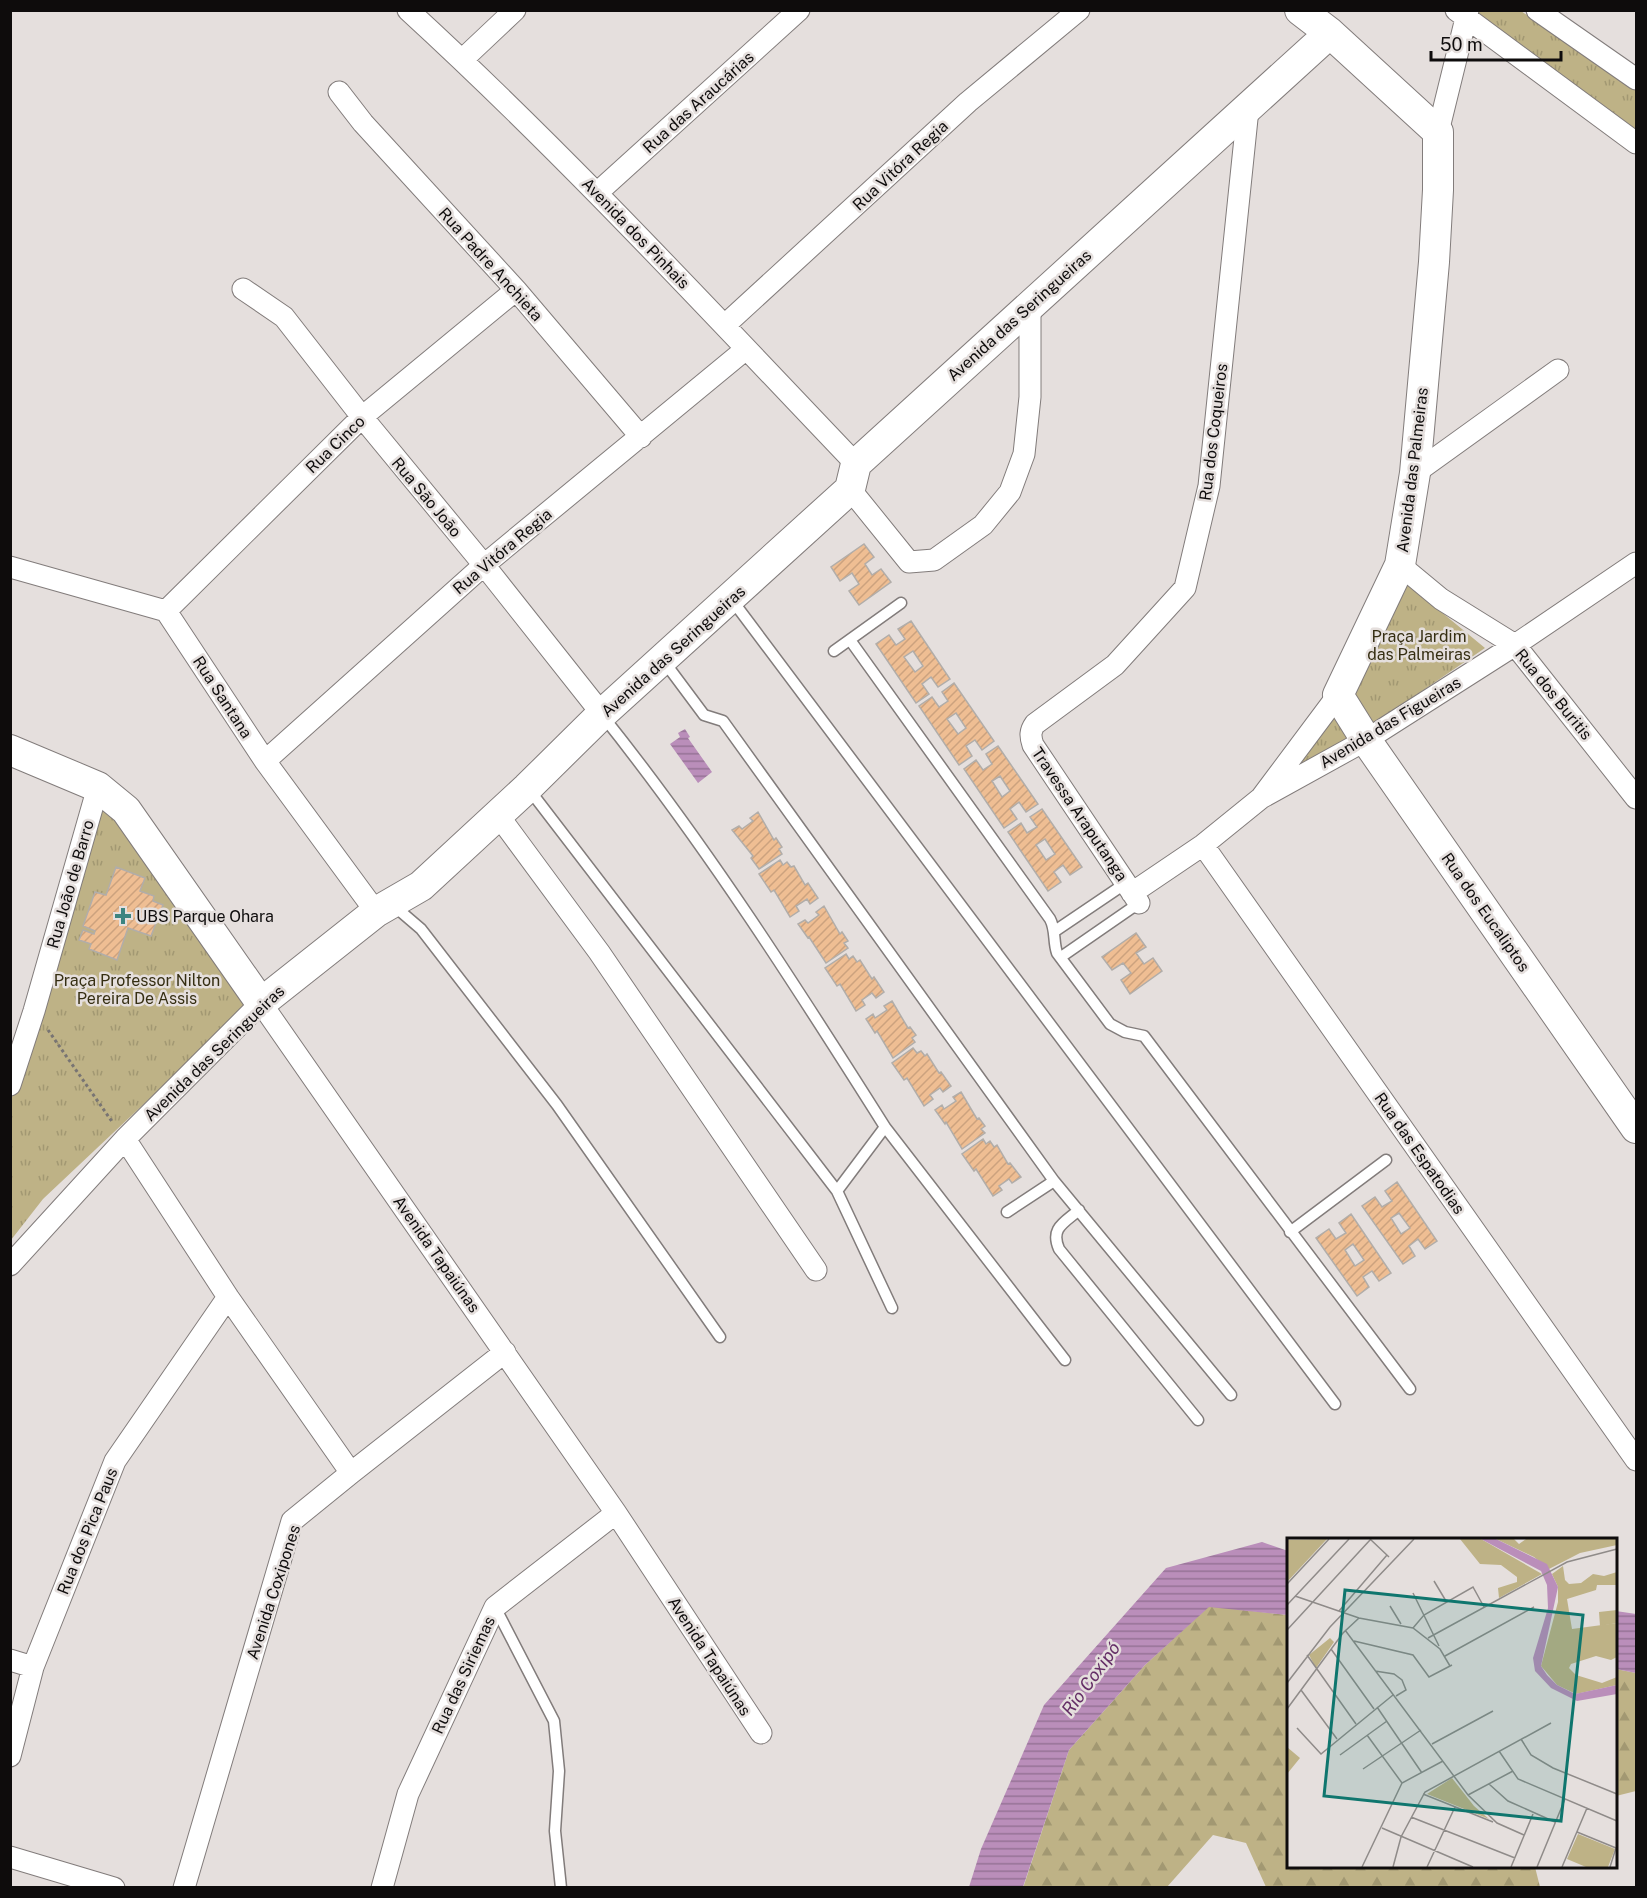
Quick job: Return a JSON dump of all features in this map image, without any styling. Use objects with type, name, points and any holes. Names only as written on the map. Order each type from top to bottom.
[{"type":"street","name":"Avenida dos Pinhais","points":[[408,10],[597,193],[725,325],[853,477],[909,562],[934,560],[983,525],[1010,492],[1024,453],[1030,397],[1030,304]]},
{"type":"street","points":[[462,60],[515,10]]},
{"type":"street","name":"Rua das Araucárias","points":[[597,193],[799,10]]},
{"type":"street","name":"Rua Vitóra Regia","points":[[725,325],[975,96],[1078,10]]},
{"type":"street","points":[[1300,10],[1330,33],[1438,132]]},
{"type":"street","points":[[1537,10],[1636,79]]},
{"type":"street","points":[[1464,14],[1636,143]]},
{"type":"street","name":"Avenida das Palmeiras","points":[[1132,893],[1203,845],[1261,798],[1338,695],[1400,565],[1415,473],[1434,262],[1438,132],[1464,14]]},
{"type":"street","name":"Avenida das Seringueiras","points":[[10,1265],[124,1139],[261,1003],[384,908],[421,886],[527,788],[602,714],[731,599],[1030,304],[1330,33]]},
{"type":"street","name":"Rua Padre Anchieta","points":[[339,92],[363,123],[516,290],[641,437]]},
{"type":"street","name":"Rua dos Coqueiros","points":[[1035,724],[1115,665],[1185,588],[1209,486],[1248,109]]},
{"type":"street","name":"Rua São João","points":[[243,289],[284,317],[602,714]]},
{"type":"street","name":"Rua Cinco","points":[[166,611],[362,417],[516,290]]},
{"type":"street","name":"Rua Vitóra Regia","points":[[265,761],[484,565],[746,349]]},
{"type":"street","points":[[1415,473],[1558,370]]},
{"type":"street","name":"Avenida das Figueiras","points":[[1261,798],[1366,740],[1515,645],[1636,563]]},
{"type":"street","name":"Rua dos Buritis","points":[[1400,565],[1441,598],[1515,645],[1636,798]]},
{"type":"street","points":[[10,567],[166,611]]},
{"type":"street","name":"Rua Santana","points":[[166,611],[265,761],[384,908]]},
{"type":"street","name":"Rua dos Eucaliptos","points":[[1338,695],[1366,740],[1633,1113]]},
{"type":"street","name":"Travessa Araputanga","points":[[1035,724],[1031,729],[1030,737],[1033,745],[1132,893]]},
{"type":"street","name":"Avenida Tapaiúnas","points":[[10,750],[98,787],[126,810],[616,1513],[761,1733]]},
{"type":"street","name":"Rua João de Barro","points":[[10,1085],[16,1048],[34,1011],[98,787]]},
{"type":"street","points":[[498,814],[599,952],[816,1270]]},
{"type":"street","name":"Rua das Espatodias","points":[[1203,845],[1636,1460]]},
{"type":"street","points":[[124,1139],[228,1298],[351,1473]]},
{"type":"street","name":"Rua dos Pica Paus","points":[[10,1756],[33,1667],[115,1461],[228,1298]]},
{"type":"street","name":"Avenida Coxipones","points":[[183,1887],[292,1521],[505,1352]]},
{"type":"street","name":"Rua das Siriemas","points":[[382,1887],[408,1794],[495,1607],[616,1513]]},
{"type":"street","points":[[10,1660],[33,1667]]},
{"type":"street","points":[[10,1857],[114,1887]]},
{"type":"lane","points":[[731,599],[1335,1404]]},
{"type":"lane","points":[[834,651],[902,603]]},
{"type":"lane","points":[[850,640],[1050,919],[1055,931],[1055,947],[1110,1024],[1125,1032],[1144,1036],[1410,1389]]},
{"type":"lane","points":[[663,660],[704,715],[723,721],[1054,1182],[1232,1395]]},
{"type":"lane","points":[[602,714],[654,780],[789,974],[885,1127],[1065,1360]]},
{"type":"lane","points":[[527,788],[837,1191],[892,1308]]},
{"type":"lane","points":[[1055,931],[1132,893]]},
{"type":"lane","points":[[1061,957],[1132,893]]},
{"type":"lane","points":[[384,908],[421,929],[557,1105],[720,1337]]},
{"type":"lane","points":[[837,1191],[885,1127]]},
{"type":"lane","points":[[1290,1232],[1386,1160]]},
{"type":"lane","points":[[1007,1212],[1054,1182]]},
{"type":"lane","points":[[1079,1210],[1058,1228],[1055,1239],[1059,1249],[1198,1420]]},
{"type":"lane","points":[[495,1607],[554,1721],[559,1771],[555,1831],[561,1887]]},
{"type":"path","points":[[34,1011],[124,1139]]},
{"type":"green space","points":[[1474,11],[1521,11],[1636,90],[1636,138]]},
{"type":"green space","name":"Praça Jardim das Palmeiras","points":[[1400,578],[1485,648],[1365,730],[1344,696]]},
{"type":"green space","points":[[1331,712],[1349,741],[1280,781]]},
{"type":"green space","name":"Praça Professor Nilton Pereira De Assis","points":[[111,805],[251,1003],[43,1199],[11,1240],[11,1100],[102,812]]},
{"type":"green space","points":[[1209,1606],[1287,1615],[1287,1868],[1535,1868],[1540,1887],[1266,1887],[1246,1843],[1213,1835],[1167,1887],[1023,1888],[1069,1750],[1145,1665]]},
{"type":"green space","points":[[1617,1669],[1636,1673],[1636,1791],[1617,1796]]},
{"type":"water","points":[[685,729],[690,737],[688,738],[712,772],[698,783],[670,744],[680,737],[678,733]]},
{"type":"water","name":"Rio Coxipó","points":[[1262,1542],[1287,1551],[1287,1615],[1209,1607],[1145,1665],[1069,1750],[1023,1887],[969,1887],[981,1849],[1044,1705],[1166,1568]]},
{"type":"water","points":[[1617,1611],[1636,1614],[1636,1673],[1617,1669]]},
{"type":"building","points":[[864,544],[874,557],[865,564],[872,575],[881,569],[891,582],[859,605],[849,591],[859,584],[852,573],[840,581],[831,567]]},
{"type":"building","points":[[911,621],[950,679],[938,687],[931,677],[922,684],[929,694],[916,703],[876,644],[889,635],[896,645],[905,639],[898,629]],"holes":[[[913,651],[923,666],[915,672],[904,657]]]},
{"type":"building","points":[[954,683],[994,741],[982,750],[975,740],[966,746],[972,756],[959,765],[919,706],[932,697],[939,707],[948,701],[942,692]],"holes":[[[956,713],[966,728],[958,734],[947,719]]]},
{"type":"building","points":[[998,746],[1038,804],[1026,812],[1019,802],[1010,809],[1017,819],[1004,828],[964,769],[976,760],[983,770],[992,764],[986,754]],"holes":[[[1000,776],[1010,791],[1002,797],[992,781]]]},
{"type":"building","points":[[1042,809],[1082,867],[1070,875],[1063,865],[1054,872],[1061,882],[1048,891],[1008,832],[1021,823],[1027,833],[1037,827],[1030,817]],"holes":[[[1045,839],[1055,854],[1046,860],[1036,845]]]},
{"type":"building","points":[[758,812],[774,840],[776,838],[782,847],[779,849],[782,854],[759,869],[751,858],[753,856],[732,830],[739,826],[742,829],[753,821],[750,818]]},
{"type":"building","points":[[780,860],[783,865],[787,862],[791,867],[794,866],[805,885],[808,883],[818,898],[810,904],[807,899],[796,906],[799,911],[790,917],[774,890],[771,892],[759,874]]},
{"type":"building","name":"UBS Parque Ohara","points":[[116,867],[145,878],[140,891],[154,896],[153,901],[163,905],[151,936],[128,928],[117,960],[89,949],[91,944],[79,940],[83,930],[94,934],[95,931],[83,926],[95,892],[106,895]]},
{"type":"building","points":[[824,906],[840,934],[842,932],[848,941],[844,943],[848,948],[826,963],[798,924],[805,920],[808,923],[819,915],[816,912]]},
{"type":"building","points":[[1136,933],[1146,947],[1136,953],[1144,964],[1153,958],[1162,971],[1130,994],[1121,980],[1131,973],[1123,963],[1112,970],[1102,957]]},
{"type":"building","points":[[846,954],[849,959],[853,956],[857,962],[860,960],[884,992],[876,998],[872,993],[862,1000],[865,1005],[856,1011],[840,984],[837,986],[825,968]]},
{"type":"building","points":[[892,1001],[908,1028],[910,1027],[916,1035],[912,1038],[915,1042],[893,1058],[877,1031],[875,1033],[866,1019],[873,1014],[875,1018],[887,1010],[884,1006]]},
{"type":"building","points":[[913,1048],[917,1053],[921,1051],[925,1056],[927,1054],[951,1086],[943,1092],[940,1088],[930,1095],[933,1099],[924,1106],[907,1078],[904,1080],[892,1063]]},
{"type":"building","points":[[961,1092],[977,1119],[979,1118],[985,1126],[981,1129],[985,1133],[962,1149],[946,1122],[945,1124],[935,1110],[942,1105],[944,1109],[956,1101],[953,1097]]},
{"type":"building","points":[[983,1139],[986,1144],[990,1141],[994,1147],[997,1145],[1008,1164],[1010,1163],[1021,1177],[1012,1183],[1009,1179],[999,1186],[1002,1190],[993,1196],[976,1169],[974,1171],[962,1154]]},
{"type":"building","points":[[1397,1182],[1437,1241],[1425,1249],[1418,1239],[1409,1246],[1415,1256],[1403,1264],[1362,1206],[1375,1197],[1382,1207],[1392,1201],[1385,1191]],"holes":[[[1399,1213],[1410,1228],[1401,1234],[1391,1218]]]},
{"type":"building","points":[[1351,1214],[1391,1273],[1379,1281],[1372,1271],[1363,1277],[1369,1287],[1357,1296],[1316,1238],[1329,1229],[1336,1239],[1346,1233],[1339,1223]],"holes":[[[1353,1244],[1364,1260],[1355,1266],[1345,1250]]]},
{"type":"place","name":"UBS Parque Ohara","points":[[123,916]]}]
